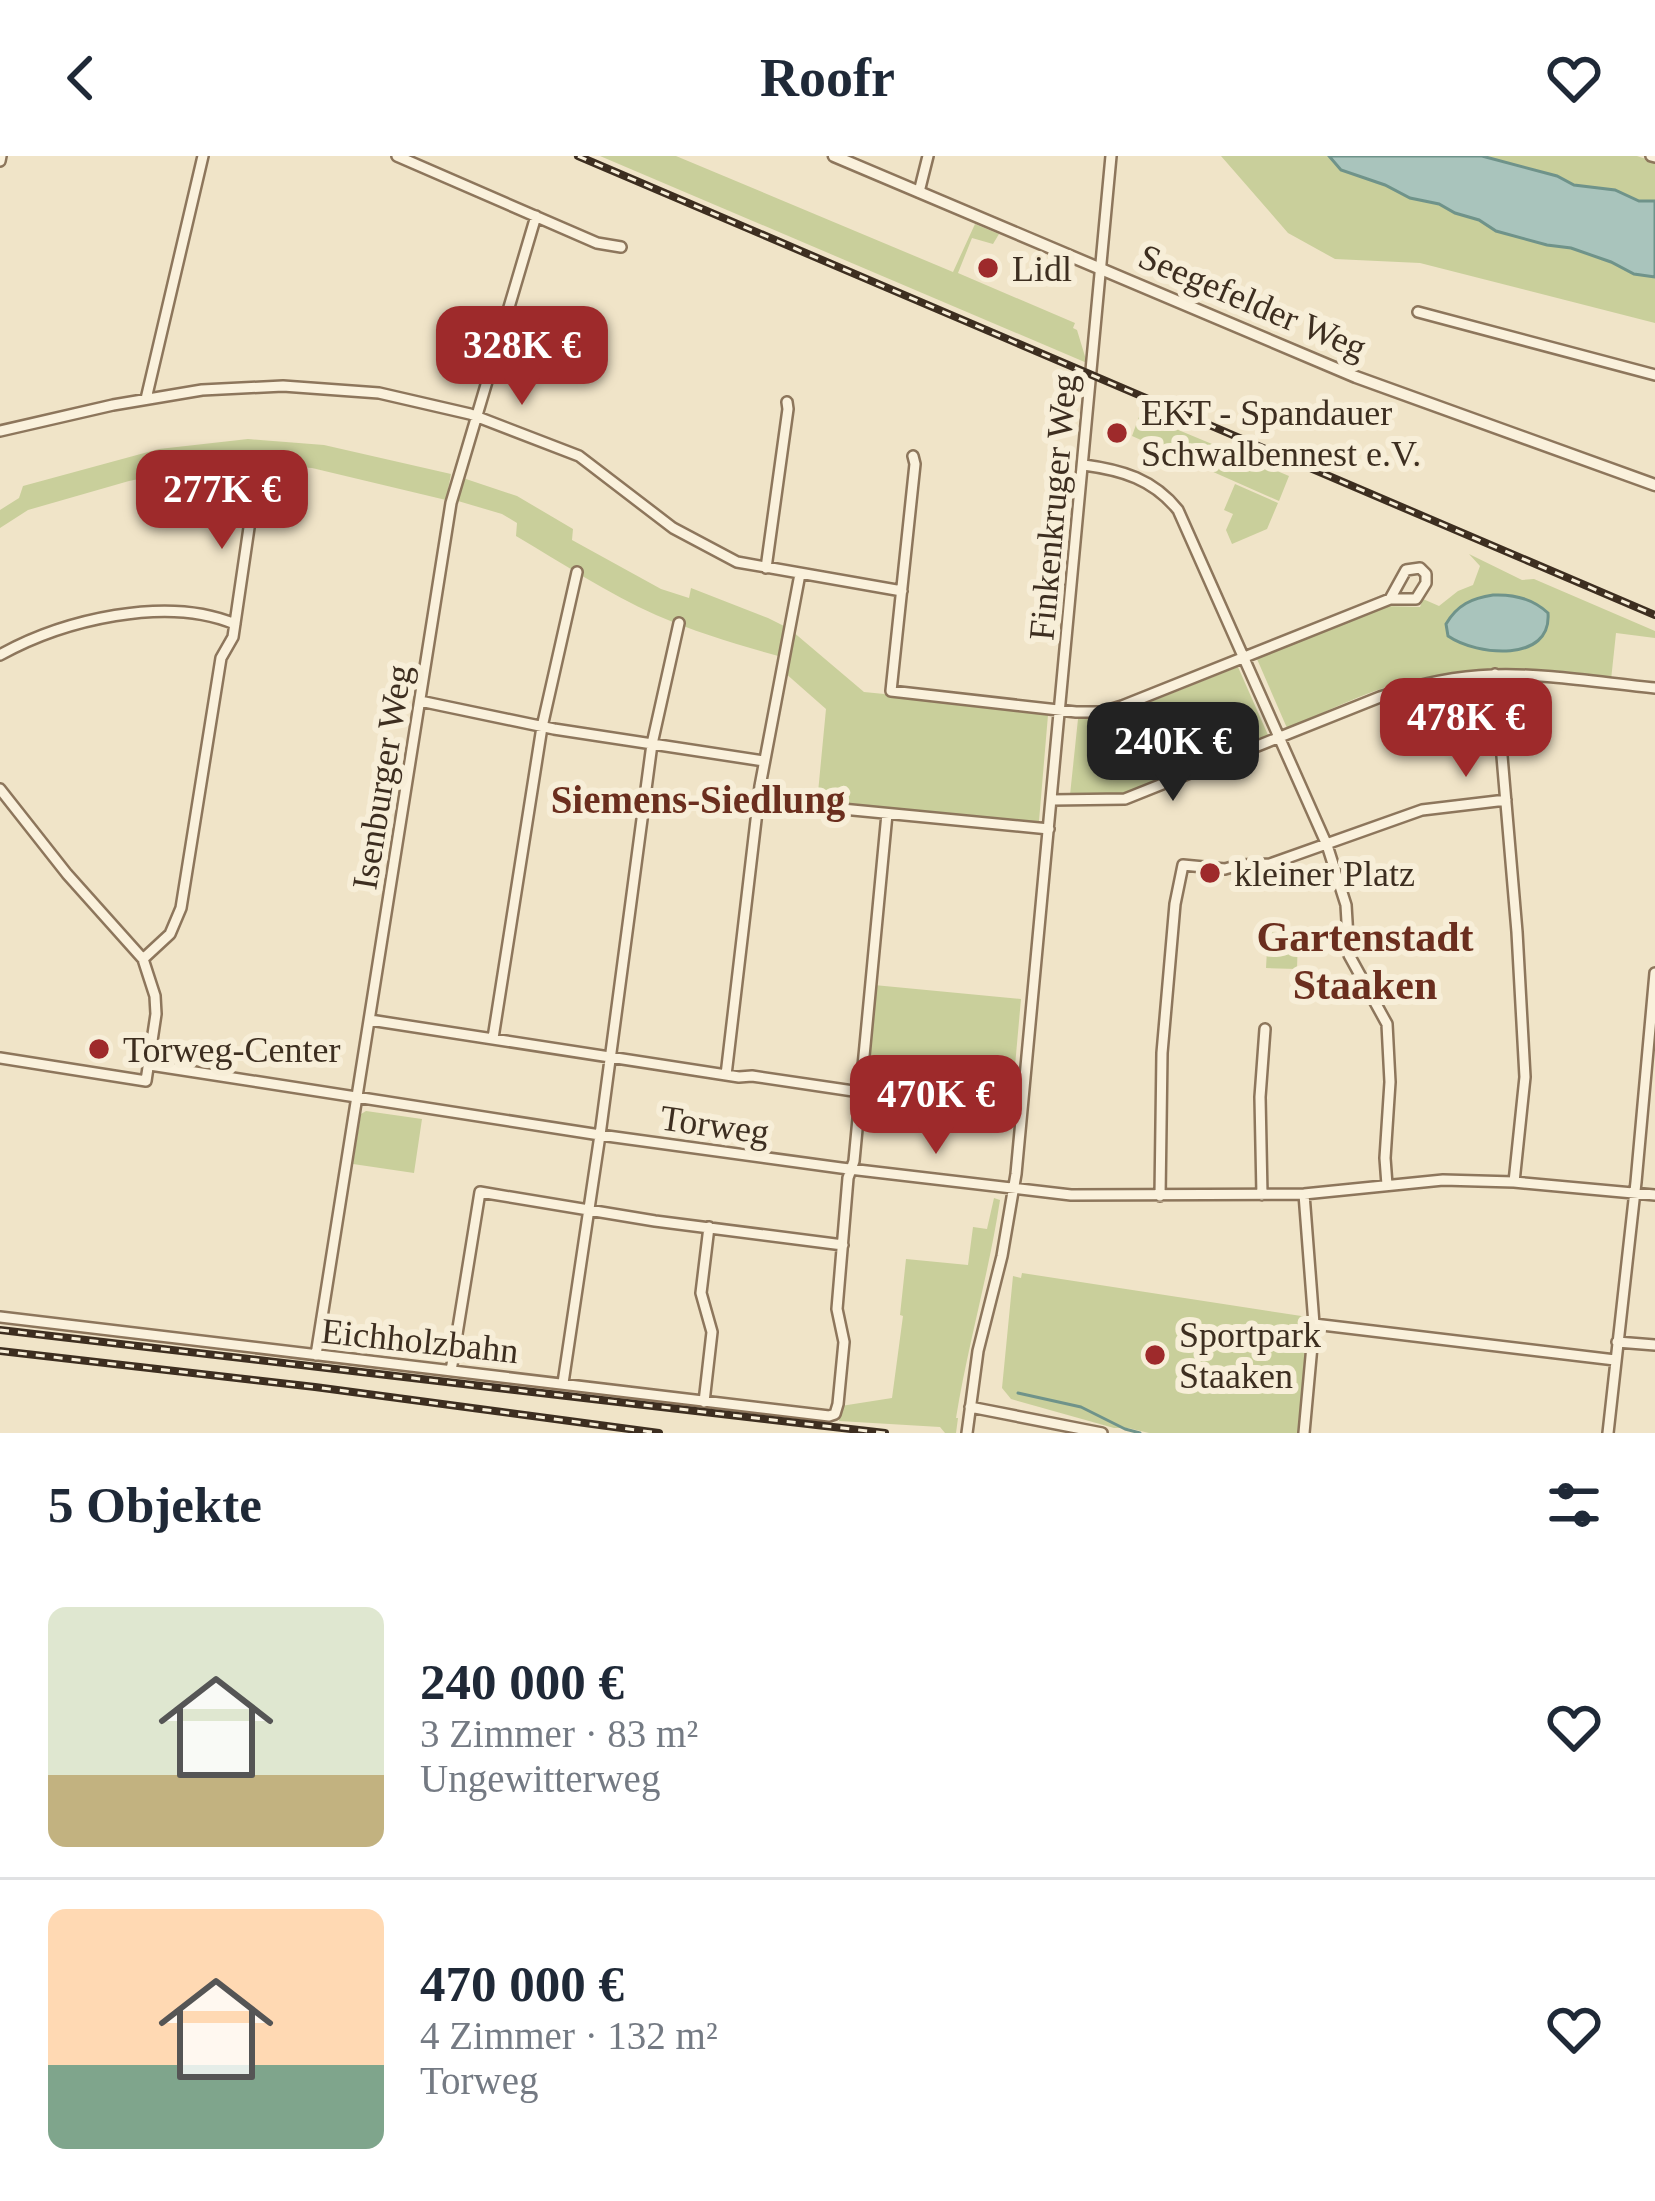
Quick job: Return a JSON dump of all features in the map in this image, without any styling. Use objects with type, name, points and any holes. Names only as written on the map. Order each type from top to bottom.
[{"type":"street","points":[[146,399],[203,156]]},
{"type":"street","points":[[397,156],[597,243],[621,248]]},
{"type":"street","name":"Seegefelder Weg","points":[[834,156],[1356,377],[1655,485]]},
{"type":"street","points":[[919,192],[928,156]]},
{"type":"street","name":"Finkenkruger Weg","points":[[967,1433],[978,1351],[1014,1190],[1111,156]]},
{"type":"street","name":"Isenburger Weg","points":[[316,1355],[451,502],[536,216]]},
{"type":"street","points":[[1418,312],[1655,375]]},
{"type":"street","points":[[0,431],[146,399],[243,387],[314,386],[379,393],[475,416],[582,458],[673,528],[737,562],[902,591]]},
{"type":"street","points":[[766,568],[787,402]]},
{"type":"street","points":[[913,456],[892,691],[1060,710],[1112,710],[1390,599]]},
{"type":"street","points":[[1084,465],[1129,473],[1167,496],[1185,522],[1327,845],[1344,897],[1349,955],[1387,1024],[1387,1185]]},
{"type":"street","points":[[143,959],[170,934],[181,908],[221,658],[231,644],[235,625],[256,480]]},
{"type":"street","points":[[493,1038],[542,727],[577,572]]},
{"type":"street","points":[[726,1075],[764,761],[800,574]]},
{"type":"street","points":[[0,655],[63,628],[122,615],[184,613],[217,617],[235,625]]},
{"type":"street","points":[[563,1383],[652,744],[679,623]]},
{"type":"street","points":[[1495,674],[1525,1077],[1514,1181]]},
{"type":"street","points":[[1052,800],[1125,799],[1408,687],[1495,674],[1655,688]]},
{"type":"street","points":[[419,701],[542,727],[764,761]]},
{"type":"street","points":[[0,789],[143,959],[155,996],[150,1065]]},
{"type":"street","points":[[1160,1196],[1162,1053],[1173,922],[1183,866],[1262,866],[1422,810],[1506,800]]},
{"type":"street","points":[[759,801],[1049,829]]},
{"type":"street","points":[[451,1371],[480,1192],[843,1245],[886,814]]},
{"type":"street","points":[[1608,1433],[1655,973]]},
{"type":"street","points":[[370,1020],[860,1092]]},
{"type":"street","points":[[1262,1195],[1264,1029]]},
{"type":"street","name":"Torweg","points":[[0,1058],[146,1081],[150,1065],[601,1135],[1071,1196],[1304,1194],[1443,1180],[1514,1181],[1655,1196]]},
{"type":"street","points":[[1304,1194],[1314,1324],[1304,1433]]},
{"type":"street","points":[[704,1402],[712,1333],[701,1293],[709,1227]]},
{"type":"street","name":"Eichholzbahn","points":[[0,1317],[829,1416],[838,1404],[844,1342],[837,1309],[843,1245]]},
{"type":"street","points":[[1314,1324],[1615,1360]]},
{"type":"street","points":[[1617,1342],[1655,1346]]},
{"type":"street","points":[[969,1413],[1102,1433]]},
{"type":"green space","points":[[600,156],[676,156],[953,272],[975,224],[999,234],[993,244],[972,238],[958,273],[1075,323],[1087,363]]},
{"type":"green space","points":[[1221,156],[1329,156],[1341,170],[1410,198],[1439,204],[1496,231],[1571,248],[1634,274],[1655,277],[1655,323],[1420,263],[1335,259],[1288,233]]},
{"type":"green space","points":[[1482,156],[1637,156],[1655,162],[1655,201],[1574,185]]},
{"type":"green space","points":[[1140,414],[1289,476],[1279,501],[1132,436]]},
{"type":"green space","points":[[248,439],[324,445],[451,474],[446,500],[312,468],[252,464],[188,469],[129,481],[28,510],[0,528],[0,510],[19,498],[23,486],[159,449]]},
{"type":"green space","points":[[463,478],[517,496],[573,529],[572,540],[661,589],[689,598],[691,588],[788,628],[782,657],[671,621],[602,587],[516,536],[517,523],[502,514],[458,501]]},
{"type":"green space","points":[[1235,484],[1278,503],[1267,529],[1232,544],[1226,530],[1233,514],[1224,510]]},
{"type":"green space","points":[[1469,554],[1522,580],[1534,579],[1655,631],[1655,638],[1616,633],[1611,680],[1514,673],[1441,675],[1384,688],[1287,728],[1257,659],[1381,606],[1420,607],[1423,599],[1439,606],[1473,585],[1480,566]]},
{"type":"green space","points":[[792,631],[864,692],[1045,710],[1039,821],[1034,825],[817,803],[826,709],[784,672]]},
{"type":"green space","points":[[1238,667],[1268,735],[1123,794],[1070,795],[1078,719],[1115,716]]},
{"type":"green space","points":[[1268,932],[1298,934],[1297,969],[1266,968]]},
{"type":"green space","points":[[874,985],[1021,999],[1014,1077],[867,1063]]},
{"type":"green space","points":[[361,1114],[422,1119],[414,1173],[353,1164]]},
{"type":"green space","points":[[994,1198],[1000,1200],[956,1433],[945,1433],[940,1427],[839,1421],[841,1406],[892,1398],[906,1259],[968,1265],[973,1227],[987,1229]]},
{"type":"green space","name":"Sportpark Staaken","points":[[1022,1273],[1308,1317],[1298,1433],[1149,1433],[1011,1399],[1002,1388],[1013,1276],[1021,1278]]},
{"type":"water","points":[[1329,156],[1482,156],[1574,185],[1655,201],[1655,277],[1634,274],[1571,248],[1496,231],[1439,204],[1410,198],[1341,170]]},
{"type":"water","points":[[1493,595],[1523,598],[1548,613],[1546,629],[1538,640],[1526,648],[1493,651],[1448,636],[1446,624],[1460,607]]},
{"type":"waterway","points":[[1018,1393],[1081,1407],[1140,1433]]},
{"type":"railway","points":[[578,156],[1655,615]]},
{"type":"railway","points":[[0,1330],[885,1433]]},
{"type":"railway","points":[[0,1351],[659,1433]]},
{"type":"place","name":"Lidl","points":[[988,268]]},
{"type":"place","name":"EKT - Spandauer Schwalbennest e.V.","points":[[1117,433]]},
{"type":"place","name":"kleiner Platz","points":[[1210,873]]},
{"type":"place","name":"Torweg-Center","points":[[99,1049]]},
{"type":"place","name":"Sportpark Staaken","points":[[1155,1355]]},
{"type":"district","name":"Siemens-Siedlung","points":[[698,799]]},
{"type":"district","name":"Gartenstadt Staaken","points":[[1365,960]]}]
